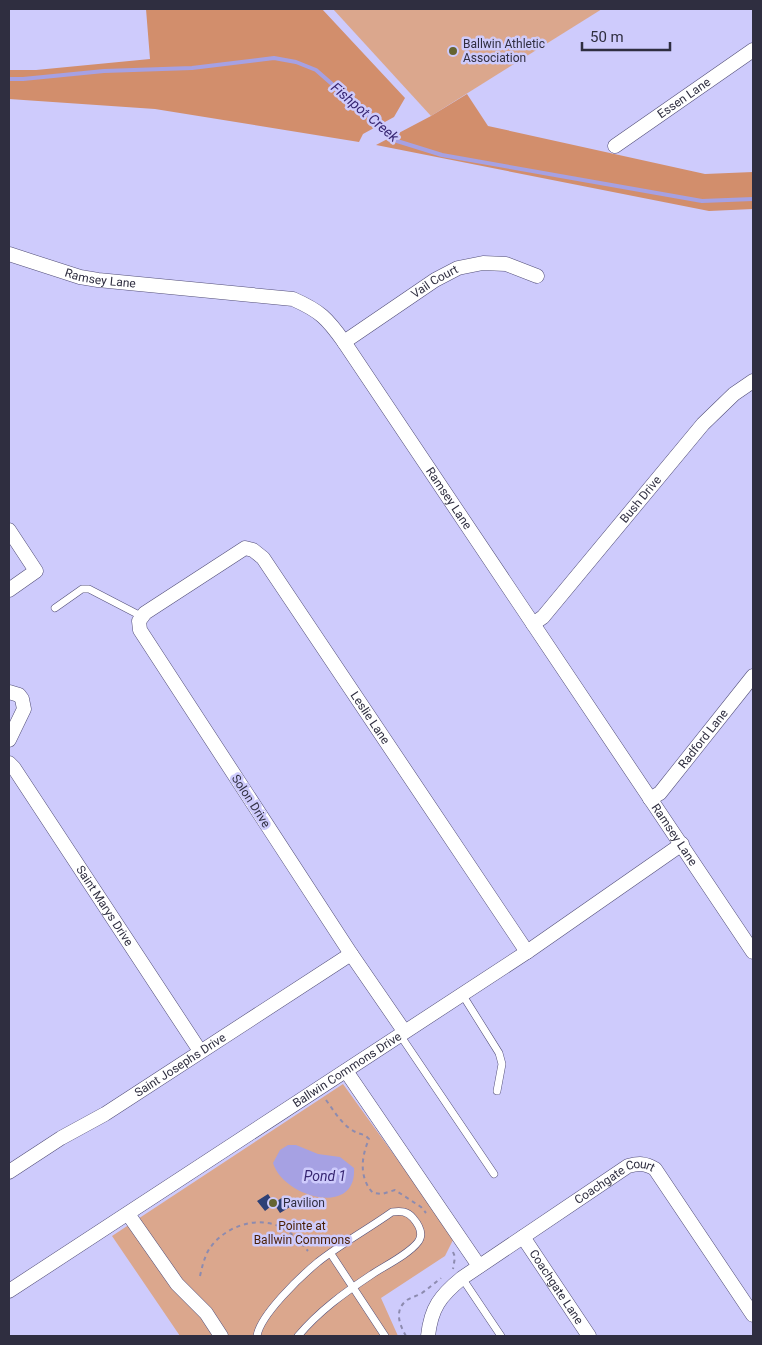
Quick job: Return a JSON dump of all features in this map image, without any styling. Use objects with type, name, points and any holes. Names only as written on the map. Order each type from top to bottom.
[{"type":"street","name":"Essen Lane","points":[[615,146],[753,50]]},
{"type":"street","name":"Ramsey Lane","points":[[9,254],[80,277],[98,280],[293,299],[312,307],[322,314],[344,342],[753,952]]},
{"type":"street","name":"Vail Court","points":[[344,342],[435,280],[458,268],[482,264],[506,264],[537,276]]},
{"type":"street","name":"Bush Drive","points":[[533,624],[543,617],[703,424],[734,394],[753,381]]},
{"type":"street","points":[[9,530],[36,571],[9,590]]},
{"type":"street","name":"Leslie Lane","points":[[141,616],[245,548],[253,550],[263,558],[527,952]]},
{"type":"street","name":"Solon Drive","points":[[141,616],[139,625],[141,633],[402,1033]]},
{"type":"street","name":"Radford Lane","points":[[650,799],[660,792],[753,676]]},
{"type":"street","points":[[9,692],[22,698],[24,710],[9,740]]},
{"type":"street","name":"Saint Marys Drive","points":[[9,763],[200,1051]]},
{"type":"street","name":"Ballwin Commons Drive","points":[[9,1291],[527,952],[682,844]]},
{"type":"street","name":"Saint Josephs Drive","points":[[9,1172],[61,1138],[105,1114],[351,954]]},
{"type":"street","points":[[346,1071],[479,1266]]},
{"type":"street","name":"Coachgate Court","points":[[428,1336],[430,1322],[441,1296],[462,1278],[628,1166],[638,1164],[646,1164],[655,1169],[753,1315]]},
{"type":"street","points":[[128,1214],[177,1284],[206,1313],[221,1336]]},
{"type":"street","name":"Coachgate Lane","points":[[523,1237],[589,1336]]},
{"type":"lane","points":[[55,608],[82,589],[89,589],[141,616]]},
{"type":"lane","points":[[462,994],[499,1053],[502,1064],[497,1092]]},
{"type":"lane","points":[[402,1033],[494,1174]]},
{"type":"lane","points":[[257,1336],[258,1330],[274,1305],[318,1262],[392,1212],[401,1211],[415,1220],[421,1236],[418,1242],[408,1251],[353,1286],[325,1308],[298,1336]]},
{"type":"lane","points":[[331,1254],[385,1336]]},
{"type":"lane","points":[[462,1278],[501,1336]]},
{"type":"path","points":[[200,1276],[203,1261],[209,1249],[218,1239],[233,1228],[248,1223],[260,1222],[285,1229],[298,1239],[308,1251]]},
{"type":"green space","name":"Ballwin Athletic Association","points":[[333,9],[602,9],[431,116]]},
{"type":"green space","name":"Pointe at Ballwin Commons","points":[[343,1084],[454,1238],[445,1256],[381,1298],[398,1336],[180,1336],[112,1236]]},
{"type":"shaded area","points":[[146,9],[322,9],[405,98],[394,117],[363,134],[359,142],[155,109],[9,99],[9,70],[36,70],[150,59]]},
{"type":"shaded area","points":[[467,94],[488,126],[705,174],[753,172],[753,209],[709,211],[376,145],[431,116]]},
{"type":"water","name":"Pond 1","points":[[288,1145],[296,1145],[318,1154],[340,1157],[354,1168],[352,1184],[344,1193],[332,1197],[318,1197],[304,1193],[290,1185],[279,1175],[273,1163],[280,1150]]},
{"type":"building","name":"Pavilion","points":[[268,1194],[274,1203],[283,1197],[290,1207],[280,1213],[274,1204],[265,1211],[257,1201]]},
{"type":"waterway","name":"Fishpot Creek","points":[[9,79],[104,71],[192,68],[274,58],[296,62],[316,70],[397,141],[442,155],[702,201],[753,199]]},
{"type":"place","name":"Ballwin Athletic Association","points":[[453,51]]},
{"type":"place","name":"Pavilion","points":[[273,1203]]}]
